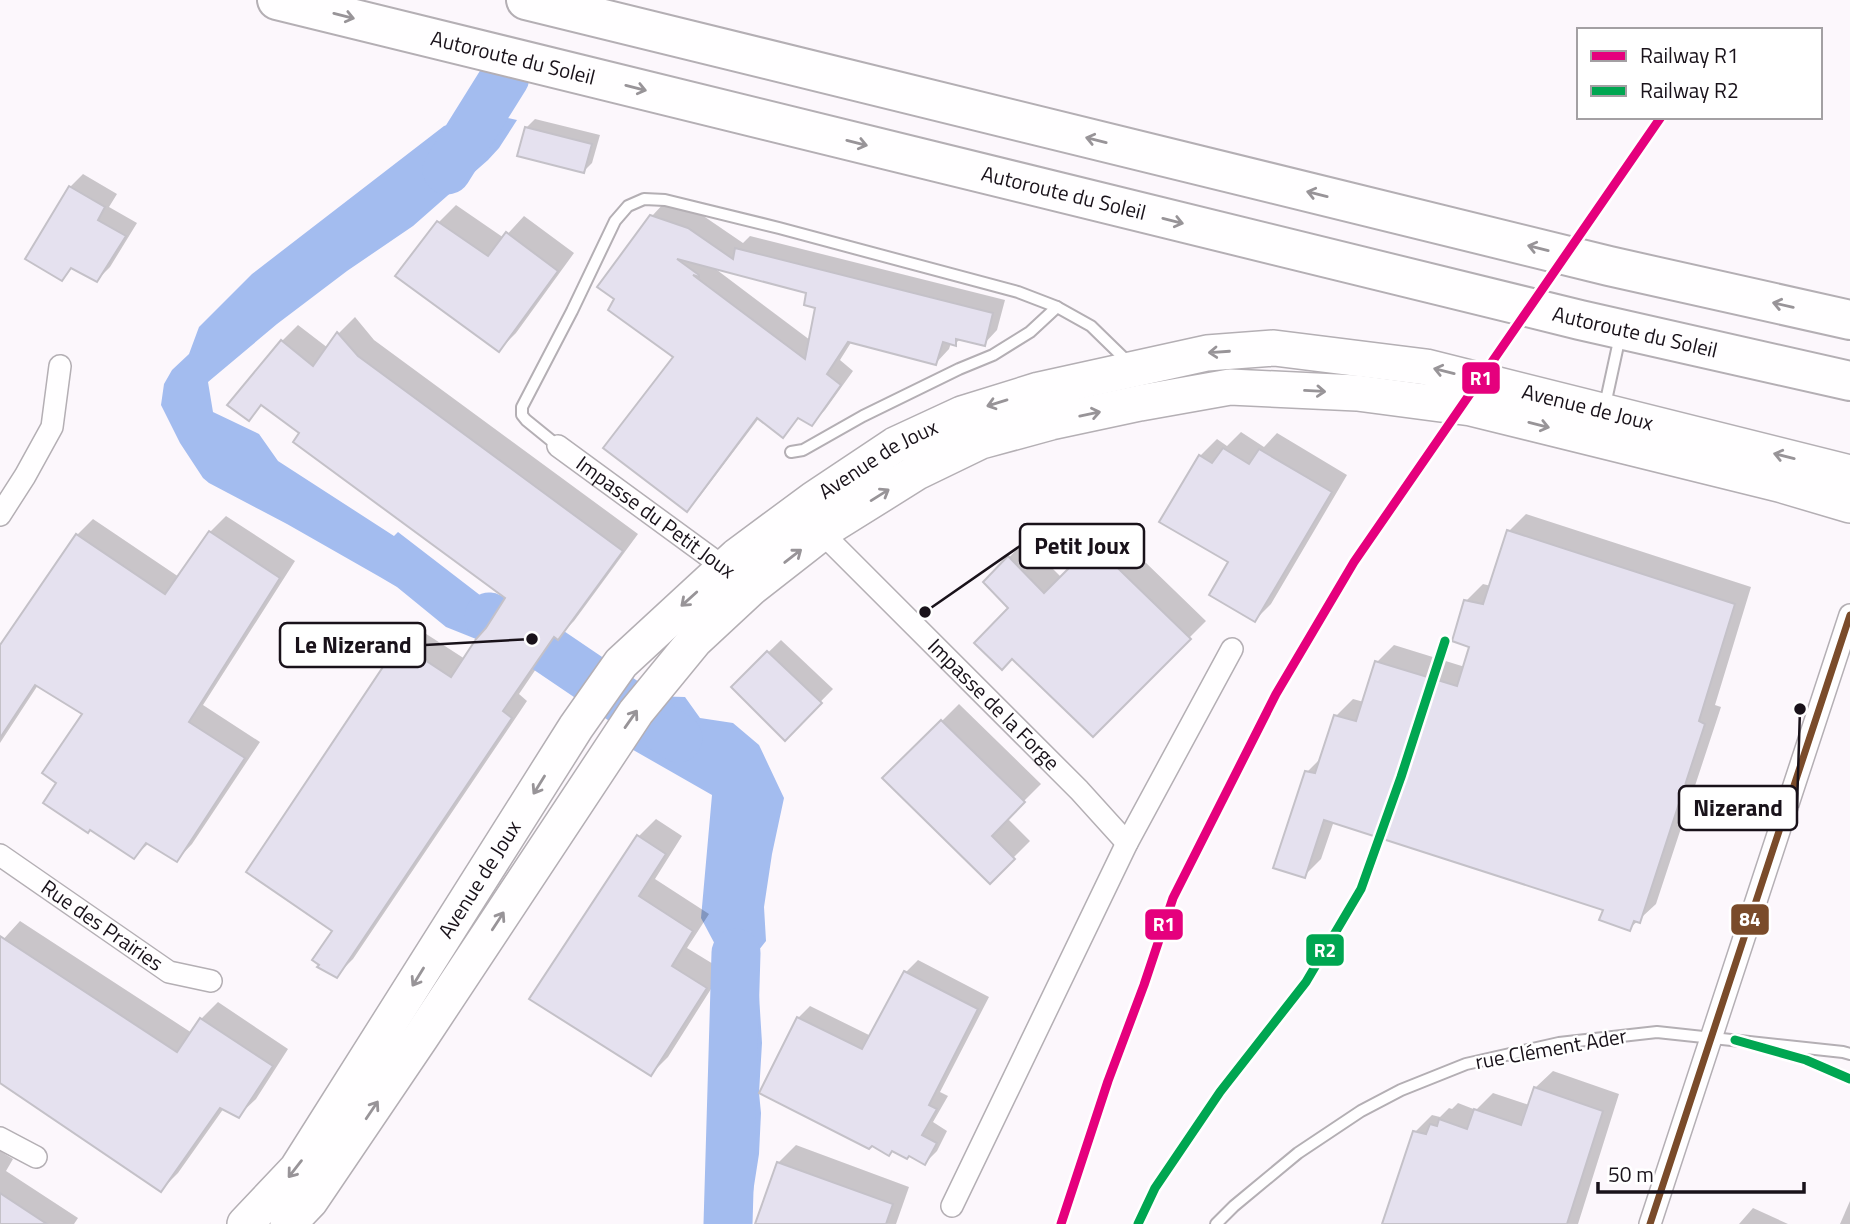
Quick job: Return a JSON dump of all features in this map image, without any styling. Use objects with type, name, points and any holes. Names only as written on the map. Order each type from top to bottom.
[{"type":"highway","name":"Autoroute du Soleil","points":[[277,0],[1621,330],[1850,382]]},
{"type":"highway","points":[[526,0],[1609,266],[1850,320]]},
{"type":"main road","name":"Avenue de Joux","points":[[245,1224],[297,1169],[576,727],[621,663],[811,521],[981,441],[1051,422],[1207,353],[1274,348],[1426,367],[1850,473]]},
{"type":"main road","name":"Avenue de Joux","points":[[1137,386],[1357,393],[1471,408],[1779,484],[1850,505]]},
{"type":"main road","name":"Avenue de Joux","points":[[288,1224],[310,1201],[636,712],[695,640],[738,578]]},
{"type":"street","points":[[0,514],[52,427],[60,366]]},
{"type":"street","name":"Impasse du Petit Joux","points":[[558,446],[738,578]]},
{"type":"street","name":"Impasse de la Forge","points":[[811,521],[1079,790],[1127,843]]},
{"type":"street","points":[[1650,1224],[1850,615]]},
{"type":"street","points":[[952,1206],[1127,843],[1232,649]]},
{"type":"street","name":"Rue des Prairies","points":[[1,857],[169,972],[211,981]]},
{"type":"street","points":[[0,1138],[36,1157]]},
{"type":"lane","points":[[558,446],[526,420],[522,415],[522,407],[615,221],[628,206],[644,199],[664,200],[779,228],[1018,292],[1057,307],[1091,326],[1137,386]]},
{"type":"lane","points":[[791,452],[803,450],[863,416],[993,355],[1030,332],[1057,307]]},
{"type":"lane","points":[[1603,411],[1621,330]]},
{"type":"lane","name":"rue Clément Ader","points":[[1216,1224],[1298,1153],[1360,1111],[1401,1090],[1466,1064],[1559,1043],[1657,1031],[1850,1054]]},
{"type":"water","points":[[484,113],[517,120],[488,160],[413,226],[277,324],[208,382],[213,412],[259,434],[278,461],[394,536],[398,532],[498,609],[476,639],[446,627],[397,587],[380,577],[209,483],[180,443],[161,405],[164,384],[172,370],[189,354],[199,327],[252,274],[444,126]]},
{"type":"water","points":[[648,696],[685,697],[700,718],[733,723],[759,745],[784,798],[764,907],[766,941],[755,955],[753,979],[758,979],[762,1043],[759,1093],[761,1113],[759,1154],[748,1224],[713,1224],[735,1025],[725,969],[701,918],[712,795],[621,743]]},
{"type":"building","points":[[525,127],[592,144],[584,173],[517,156]]},
{"type":"building","points":[[69,186],[105,207],[98,220],[126,236],[97,282],[71,268],[62,281],[25,259]]},
{"type":"building","points":[[650,215],[688,228],[733,259],[735,248],[993,313],[985,346],[956,339],[956,346],[943,342],[936,365],[848,342],[827,374],[841,385],[812,426],[798,418],[783,438],[757,418],[687,512],[603,448],[673,357],[608,310],[614,299],[597,287]],"holes":[[[677,259],[806,293],[804,305],[815,308],[805,359],[693,275],[699,277]]]},
{"type":"building","points":[[437,221],[488,256],[506,232],[558,271],[499,352],[395,276]]},
{"type":"building","points":[[337,332],[358,356],[623,551],[558,640],[554,637],[503,711],[512,718],[337,978],[317,967],[319,965],[312,960],[332,931],[246,872],[399,643],[451,677],[505,598],[293,442],[299,433],[261,405],[249,421],[227,405],[281,340],[313,366]]},
{"type":"building","points":[[1223,448],[1249,464],[1259,449],[1332,492],[1255,622],[1209,595],[1228,562],[1159,522],[1199,455],[1212,463]]},
{"type":"building","points":[[1507,530],[1735,604],[1699,721],[1705,724],[1640,923],[1634,921],[1630,931],[1599,920],[1603,910],[1324,820],[1305,878],[1273,868],[1305,771],[1315,773],[1334,715],[1356,721],[1375,661],[1457,686],[1469,647],[1452,641],[1464,600],[1483,604]]},
{"type":"building","points":[[209,531],[280,578],[189,722],[245,758],[177,862],[146,843],[134,859],[43,803],[56,783],[42,773],[82,714],[35,685],[0,738],[0,645],[76,534],[165,594]]},
{"type":"building","points":[[1093,544],[1191,639],[1093,737],[1012,659],[1002,670],[974,643],[1008,608],[983,582],[1008,556],[1044,593]]},
{"type":"building","points":[[767,651],[822,703],[785,741],[731,687]]},
{"type":"building","points":[[941,720],[1025,802],[992,836],[1015,859],[990,884],[882,778]]},
{"type":"building","points":[[637,835],[666,854],[639,896],[693,931],[672,966],[707,988],[651,1076],[529,999]]},
{"type":"building","points":[[0,936],[177,1052],[200,1018],[273,1066],[239,1118],[220,1108],[161,1192],[0,1083]]},
{"type":"building","points":[[904,971],[978,1009],[929,1105],[937,1109],[922,1135],[937,1143],[925,1165],[892,1151],[889,1156],[872,1146],[869,1149],[759,1093],[797,1017],[862,1049]]},
{"type":"building","points":[[1534,1087],[1603,1111],[1567,1224],[1382,1224],[1413,1131],[1426,1134],[1430,1124],[1437,1126],[1439,1119],[1467,1129],[1474,1109],[1521,1125]]},
{"type":"building","points":[[777,1162],[893,1204],[886,1224],[755,1224]]},
{"type":"building","points":[[0,1193],[47,1224],[0,1224]]},
{"type":"waterway","points":[[447,170],[505,77]]},
{"type":"waterway","points":[[489,617],[532,639],[678,738]]},
{"type":"waterway","points":[[728,1224],[736,953]]},
{"type":"rail line","name":"R1","points":[[1061,1224],[1173,898],[1276,694],[1354,562],[1660,119]]},
{"type":"rail line","name":"R2","points":[[1138,1224],[1155,1188],[1220,1092],[1306,982],[1361,889],[1445,641]]},
{"type":"rail line","name":"R2","points":[[1735,1040],[1806,1060],[1850,1079]]},
{"type":"transit line","name":"84","points":[[1650,1224],[1850,615]]},
{"type":"place","name":"Petit Joux","points":[[925,612]]},
{"type":"place","name":"Le Nizerand","points":[[532,639]]},
{"type":"place","name":"Nizerand","points":[[1800,709]]}]
